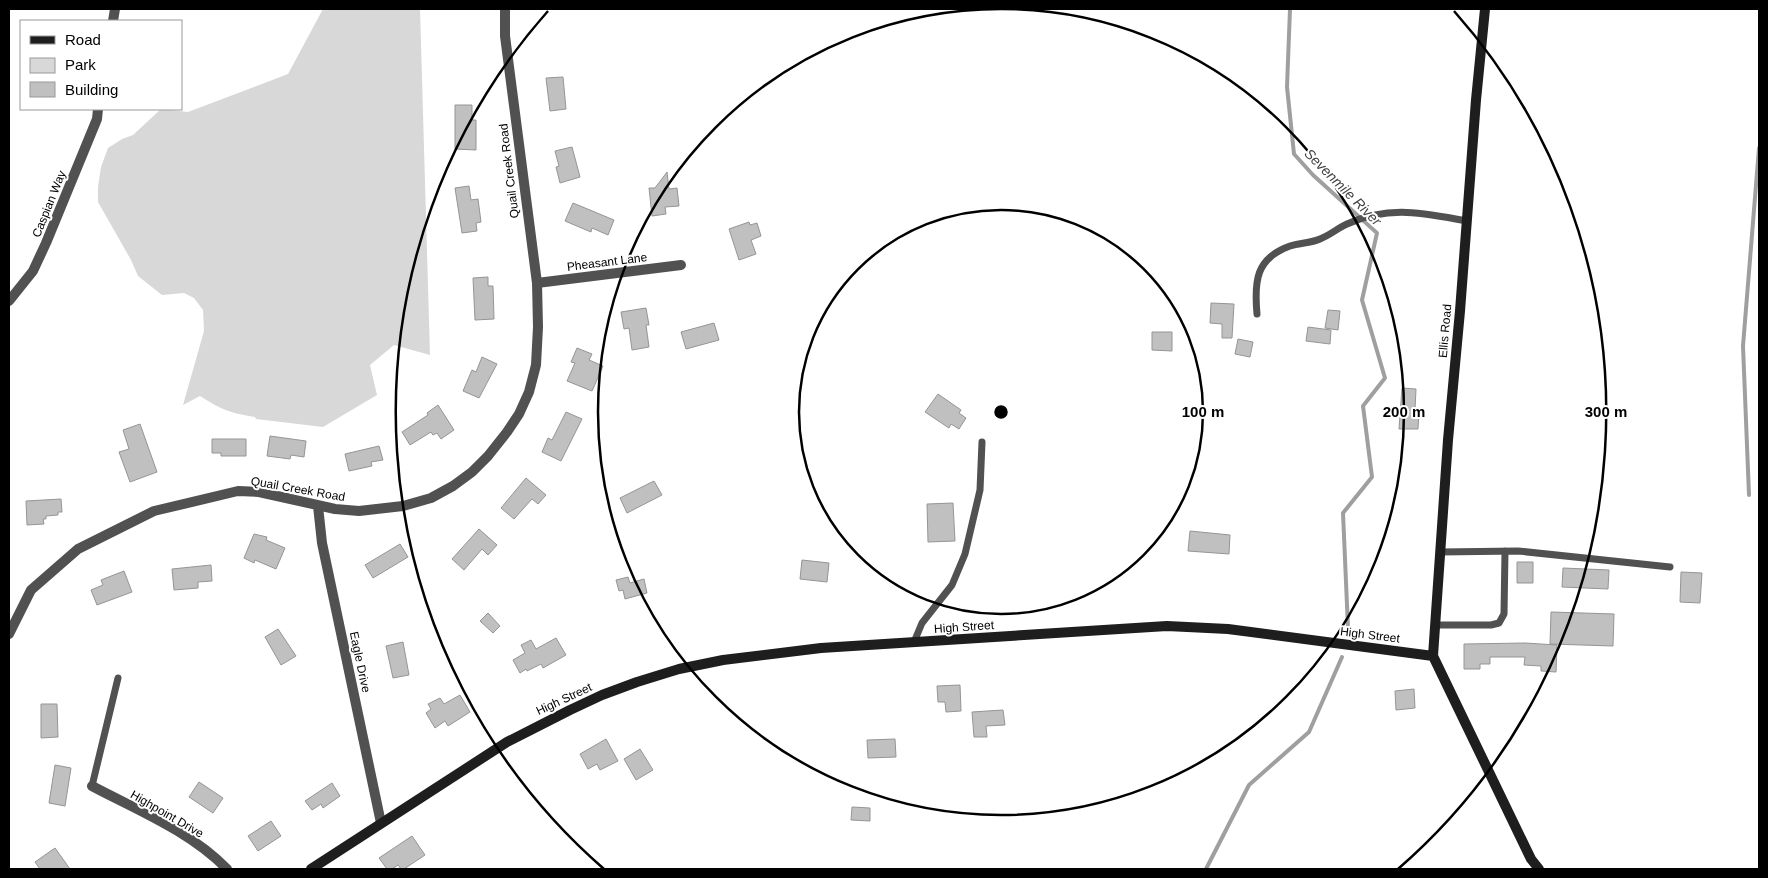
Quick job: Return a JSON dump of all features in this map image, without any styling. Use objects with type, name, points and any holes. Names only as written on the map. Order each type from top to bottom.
[{"type":"street","name":"Quail Creek Road","points":[[9,634],[31,590],[78,549],[154,510],[238,491],[259,492],[318,506],[358,511],[403,506],[431,498],[453,486],[472,472],[488,456],[519,414],[529,392],[536,365],[538,328],[537,283],[505,36],[505,9]]},
{"type":"street","name":"Ellis Road","points":[[1433,656],[1466,221],[1485,9]]},
{"type":"street","name":"Caspian Way","points":[[9,302],[33,271],[46,244],[97,119],[98,110]]},
{"type":"street","name":"Pheasant Lane","points":[[537,283],[681,265]]},
{"type":"street","name":"Eagle Drive","points":[[318,506],[322,543],[381,823]]},
{"type":"street","name":"High Street","points":[[311,869],[507,742],[602,695],[637,682],[688,667],[766,654],[914,642],[1167,626],[1228,630],[1433,656]]},
{"type":"street","points":[[1433,656],[1532,859],[1539,869]]},
{"type":"street","name":"Highpoint Drive","points":[[92,786],[179,833],[227,869]]},
{"type":"lane","points":[[1257,314],[1255,289],[1262,268],[1272,255],[1291,246],[1319,240],[1348,224],[1381,212],[1410,211],[1466,221]]},
{"type":"lane","points":[[914,642],[922,623],[952,585],[965,554],[980,490],[982,442]]},
{"type":"lane","points":[[1440,552],[1505,552],[1589,558],[1670,567]]},
{"type":"lane","points":[[1435,625],[1491,625],[1499,623],[1504,614],[1505,552]]},
{"type":"lane","points":[[92,786],[118,678]]},
{"type":"green space","points":[[323,9],[420,9],[430,355],[394,345],[370,365],[377,395],[323,427],[256,419],[255,417],[226,410],[200,396],[183,405],[204,331],[203,310],[194,298],[184,293],[162,295],[138,276],[98,202],[101,167],[108,148],[122,139],[133,135],[160,110],[188,112],[288,74]]},
{"type":"building","points":[[563,77],[566,109],[550,111],[546,78]]},
{"type":"building","points":[[455,105],[472,105],[472,120],[476,120],[476,150],[455,149]]},
{"type":"building","points":[[572,147],[580,177],[560,183],[556,167],[559,166],[555,151]]},
{"type":"building","points":[[667,172],[669,189],[677,188],[679,206],[665,207],[666,214],[652,216],[649,188],[655,188]]},
{"type":"building","points":[[469,186],[471,200],[478,199],[481,222],[476,223],[477,231],[462,233],[455,188]]},
{"type":"building","points":[[573,203],[614,220],[608,235],[592,228],[591,232],[565,221]]},
{"type":"building","points":[[749,222],[750,225],[757,223],[761,236],[751,240],[756,254],[739,260],[729,229]]},
{"type":"building","points":[[488,277],[488,286],[493,286],[494,319],[475,320],[473,278]]},
{"type":"building","points":[[1211,303],[1234,304],[1232,338],[1222,338],[1222,324],[1210,323]]},
{"type":"building","points":[[646,308],[649,325],[646,325],[649,347],[632,350],[629,328],[624,329],[621,312]]},
{"type":"building","points":[[1328,310],[1340,311],[1338,330],[1325,328]]},
{"type":"building","points":[[714,323],[719,340],[686,349],[681,332]]},
{"type":"building","points":[[1308,327],[1331,330],[1330,344],[1306,341]]},
{"type":"building","points":[[1152,332],[1172,332],[1172,351],[1152,350]]},
{"type":"building","points":[[1238,339],[1253,342],[1250,357],[1235,354]]},
{"type":"building","points":[[577,348],[592,354],[589,360],[603,366],[592,391],[567,381],[575,363],[571,362]]},
{"type":"building","points":[[482,357],[497,364],[479,398],[463,391],[472,370],[476,372]]},
{"type":"building","points":[[1402,388],[1416,389],[1415,410],[1419,410],[1418,429],[1399,429]]},
{"type":"building","points":[[938,394],[961,410],[959,413],[966,418],[959,429],[951,424],[949,428],[925,412]]},
{"type":"building","points":[[438,405],[454,430],[441,439],[437,433],[433,435],[431,432],[410,445],[402,432],[428,415],[427,413]]},
{"type":"building","points":[[566,412],[582,419],[561,461],[542,452],[548,438],[552,440]]},
{"type":"building","points":[[140,424],[157,472],[130,482],[119,452],[129,449],[123,430]]},
{"type":"building","points":[[270,436],[306,441],[304,457],[291,455],[290,459],[267,456]]},
{"type":"building","points":[[212,439],[246,439],[246,456],[221,456],[221,453],[212,453]]},
{"type":"building","points":[[379,446],[383,460],[371,462],[372,466],[349,471],[345,454]]},
{"type":"building","points":[[526,478],[546,495],[538,504],[532,499],[514,519],[501,508]]},
{"type":"building","points":[[654,481],[662,495],[627,513],[620,498]]},
{"type":"building","points":[[61,499],[62,512],[58,512],[58,515],[46,516],[46,519],[43,519],[44,524],[27,525],[26,501]]},
{"type":"building","points":[[953,503],[955,541],[928,542],[927,504]]},
{"type":"building","points":[[479,529],[497,545],[488,555],[482,549],[464,570],[452,559]]},
{"type":"building","points":[[1190,531],[1230,535],[1229,554],[1188,551]]},
{"type":"building","points":[[254,534],[267,537],[266,540],[285,548],[276,569],[255,560],[254,563],[244,558]]},
{"type":"building","points":[[400,544],[408,557],[373,578],[365,565]]},
{"type":"building","points":[[802,560],[829,563],[827,582],[800,579]]},
{"type":"building","points":[[1517,562],[1533,562],[1533,583],[1517,583]]},
{"type":"building","points":[[211,565],[212,581],[198,582],[198,588],[174,590],[172,569]]},
{"type":"building","points":[[1563,568],[1609,570],[1608,589],[1562,587]]},
{"type":"building","points":[[124,571],[132,592],[97,605],[91,590],[103,585],[101,580]]},
{"type":"building","points":[[1681,572],[1702,573],[1700,603],[1680,602]]},
{"type":"building","points":[[628,577],[630,583],[644,579],[647,593],[625,599],[623,590],[619,591],[616,580]]},
{"type":"building","points":[[1551,612],[1614,614],[1613,646],[1550,644]]},
{"type":"building","points":[[488,613],[500,626],[493,633],[480,621]]},
{"type":"building","points":[[278,629],[296,656],[281,665],[265,637]]},
{"type":"building","points":[[556,638],[566,655],[543,668],[541,664],[520,673],[513,660],[525,653],[521,645],[531,640],[536,649]]},
{"type":"building","points":[[403,642],[409,675],[393,678],[386,646]]},
{"type":"building","points":[[1525,643],[1557,645],[1556,672],[1541,671],[1541,666],[1524,665],[1525,657],[1490,657],[1490,664],[1480,664],[1480,669],[1464,669],[1464,644]]},
{"type":"building","points":[[960,685],[961,711],[946,712],[945,702],[938,702],[937,686]]},
{"type":"building","points":[[1414,689],[1415,708],[1396,710],[1395,691]]},
{"type":"building","points":[[460,695],[470,712],[448,726],[445,721],[435,728],[426,713],[431,709],[428,704],[440,698],[444,704]]},
{"type":"building","points":[[41,704],[57,704],[58,737],[41,738]]},
{"type":"building","points":[[1003,710],[1005,725],[986,726],[987,737],[974,737],[972,712]]},
{"type":"building","points":[[606,739],[618,761],[600,770],[597,764],[588,769],[580,754]]},
{"type":"building","points":[[895,739],[896,757],[868,758],[867,740]]},
{"type":"building","points":[[640,749],[653,770],[636,780],[624,759]]},
{"type":"building","points":[[55,765],[71,768],[65,806],[49,803]]},
{"type":"building","points":[[199,782],[223,798],[213,813],[189,797]]},
{"type":"building","points":[[332,783],[340,796],[323,808],[321,804],[312,810],[305,801]]},
{"type":"building","points":[[852,807],[870,808],[870,821],[851,820]]},
{"type":"building","points":[[271,821],[281,836],[258,851],[248,836]]},
{"type":"building","points":[[412,836],[425,855],[404,869],[401,869],[398,865],[392,869],[387,869],[379,858]]},
{"type":"building","points":[[55,848],[70,869],[40,869],[35,862]]},
{"type":"waterway","name":"Sevenmile River","points":[[1290,9],[1287,87],[1294,154],[1313,175],[1377,233],[1362,300],[1385,378],[1363,406],[1372,477],[1343,513],[1348,628]]},
{"type":"waterway","points":[[1749,495],[1743,346],[1759,148]]},
{"type":"waterway","name":"Sevenmile River","points":[[1206,869],[1249,785],[1309,732],[1342,657]]}]
